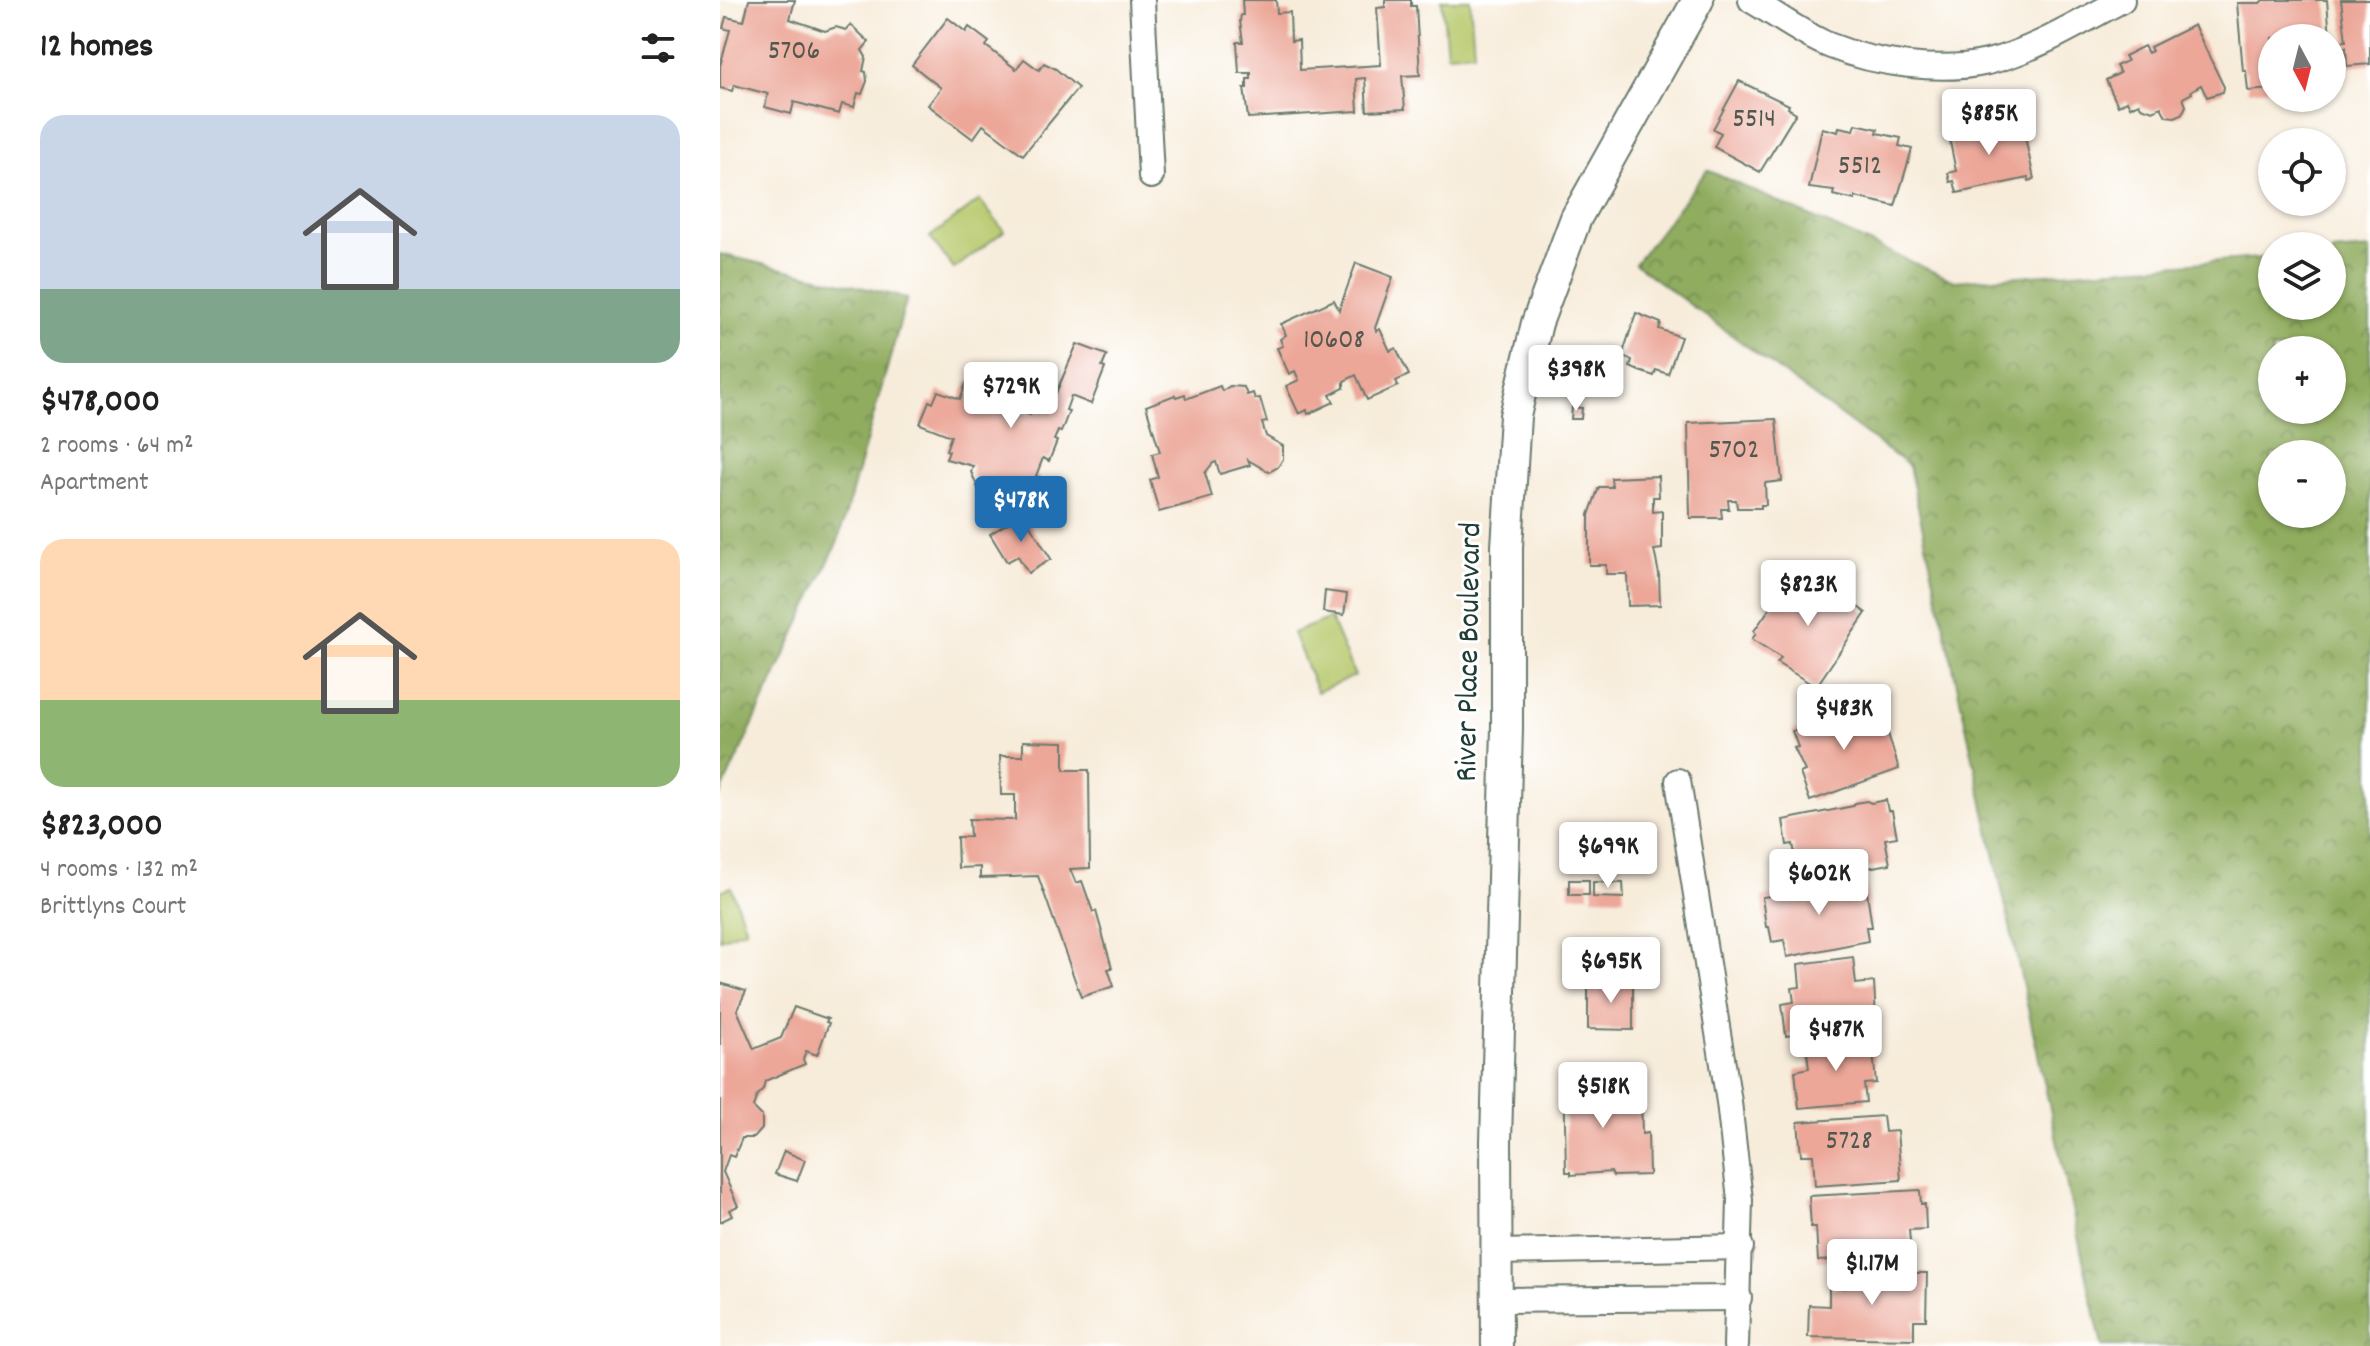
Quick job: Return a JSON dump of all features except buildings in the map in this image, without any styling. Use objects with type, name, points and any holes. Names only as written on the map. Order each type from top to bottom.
[{"type":"street","points":[[1142,0],[1151,176]]},
{"type":"street","name":"River Place Boulevard","points":[[1497,1346],[1496,1142],[1507,728],[1507,547],[1515,416],[1537,323],[1576,218],[1698,0]]},
{"type":"street","points":[[1751,0],[1829,45],[1875,60],[1929,67],[1988,62],[2044,41],[2122,0]]},
{"type":"street","points":[[1678,781],[1729,1102],[1740,1200],[1736,1346]]},
{"type":"street","points":[[1497,1252],[1741,1247]]},
{"type":"street","points":[[1496,1300],[1739,1298]]},
{"type":"green space","points":[[1442,0],[1470,0],[1474,52],[1447,54]]},
{"type":"green space","points":[[1707,170],[1954,281],[2258,258],[2258,320],[2346,320],[2346,251],[2370,249],[2370,1346],[2102,1346],[1909,466],[1635,264]]},
{"type":"green space","points":[[980,200],[1004,231],[954,269],[930,237]]},
{"type":"green space","points":[[720,254],[907,298],[838,541],[720,795]]},
{"type":"green space","points":[[1330,618],[1355,676],[1317,692],[1293,633]]},
{"type":"green space","points":[[731,887],[746,929],[720,939],[720,891]]}]
